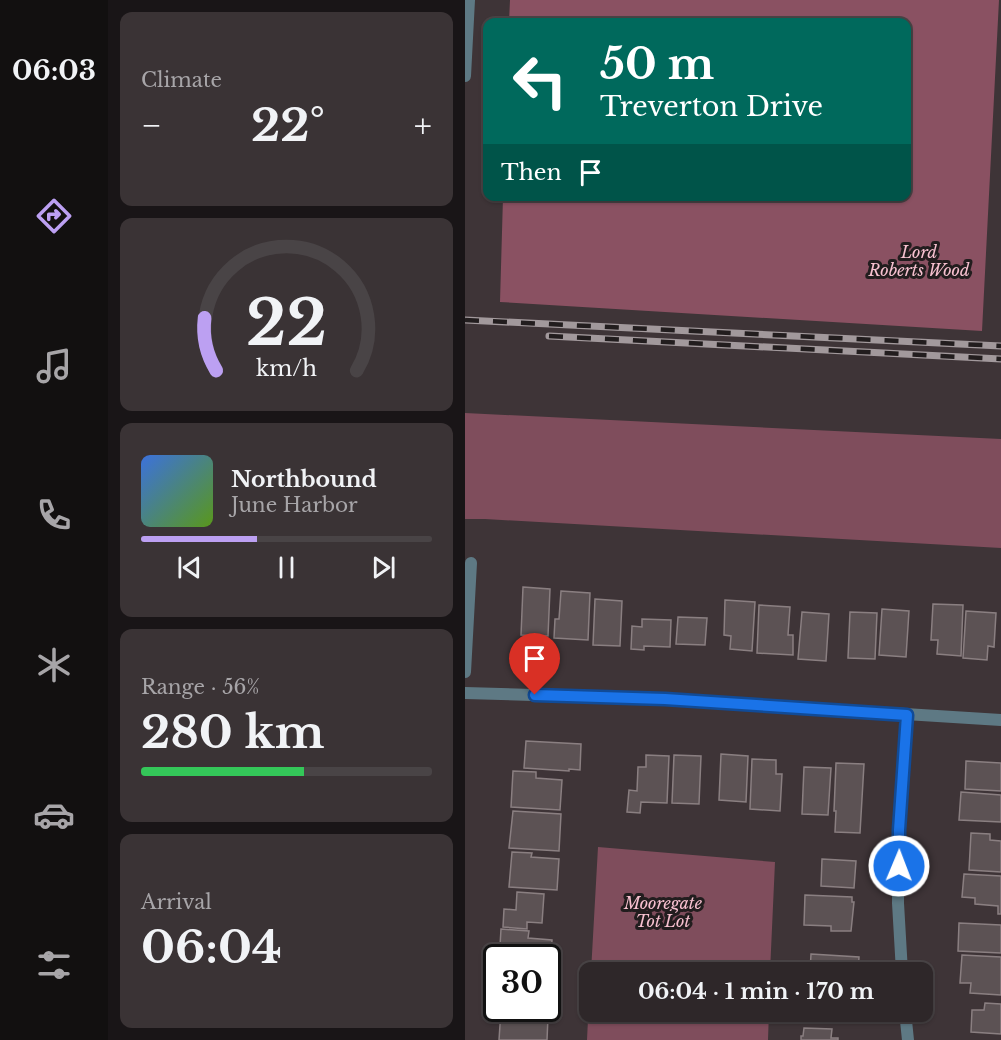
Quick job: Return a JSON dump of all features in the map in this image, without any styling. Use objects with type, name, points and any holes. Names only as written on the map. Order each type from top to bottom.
[{"type":"street","points":[[465,76],[469,0]]},
{"type":"street","points":[[465,672],[471,563]]},
{"type":"street","points":[[465,693],[654,698],[1001,720]]},
{"type":"street","points":[[901,962],[898,903],[899,830],[907,715]]},
{"type":"street","points":[[906,1022],[908,1040]]},
{"type":"green space","name":"Lord Roberts Wood","points":[[510,0],[999,0],[982,331],[500,302],[503,201],[911,201],[911,18],[509,18]]},
{"type":"green space","points":[[465,413],[1001,439],[1001,548],[465,519]]},
{"type":"green space","name":"Mooregate Tot Lot","points":[[598,847],[775,862],[770,962],[592,962]]},
{"type":"green space","points":[[588,1022],[769,1022],[768,1040],[587,1040]]},
{"type":"building","points":[[523,587],[550,589],[548,636],[521,635]]},
{"type":"building","points":[[561,591],[590,593],[588,640],[554,638],[555,619],[559,619]]},
{"type":"building","points":[[595,599],[622,601],[620,646],[593,645]]},
{"type":"building","points":[[725,600],[755,602],[752,651],[730,649],[731,636],[724,635]]},
{"type":"building","points":[[933,604],[963,605],[961,656],[937,654],[938,640],[931,640]]},
{"type":"building","points":[[759,605],[790,607],[788,635],[793,635],[793,655],[757,653]]},
{"type":"building","points":[[882,609],[909,611],[906,657],[879,655]]},
{"type":"building","points":[[966,611],[996,613],[994,647],[988,646],[987,660],[963,658]]},
{"type":"building","points":[[802,612],[829,614],[826,661],[798,659]]},
{"type":"building","points":[[850,612],[877,613],[875,659],[848,658]]},
{"type":"building","points":[[678,617],[707,618],[705,645],[676,644]]},
{"type":"building","points":[[642,619],[671,620],[670,647],[644,646],[644,650],[631,649],[632,626],[642,627]]},
{"type":"building","points":[[526,741],[581,744],[580,770],[524,768]]},
{"type":"building","points":[[721,754],[748,756],[746,802],[719,800]]},
{"type":"building","points":[[646,755],[669,756],[667,803],[641,802],[640,813],[627,812],[629,790],[637,791],[638,767],[646,767]]},
{"type":"building","points":[[674,755],[701,756],[699,804],[672,803]]},
{"type":"building","points":[[752,759],[776,760],[776,774],[782,774],[780,811],[750,809]]},
{"type":"building","points":[[966,761],[1001,763],[1001,791],[965,789]]},
{"type":"building","points":[[836,763],[864,764],[860,833],[835,832]]},
{"type":"building","points":[[804,767],[831,768],[828,815],[802,814]]},
{"type":"building","points":[[513,771],[536,772],[536,778],[562,780],[560,810],[511,807]]},
{"type":"building","points":[[961,792],[1001,795],[1001,822],[959,820]]},
{"type":"building","points":[[513,811],[561,814],[559,851],[509,848]]},
{"type":"building","points":[[971,833],[990,834],[990,840],[1001,841],[1001,872],[969,870]]},
{"type":"building","points":[[512,852],[532,853],[531,857],[559,859],[557,890],[509,887]]},
{"type":"building","points":[[822,859],[856,861],[854,888],[821,886]]},
{"type":"building","points":[[964,874],[1001,876],[1001,914],[998,914],[998,906],[975,904],[975,898],[962,897]]},
{"type":"building","points":[[517,892],[544,894],[542,923],[527,922],[527,929],[503,927],[504,909],[516,910]]},
{"type":"building","points":[[805,895],[852,897],[852,902],[854,902],[851,931],[831,931],[831,926],[804,925]]},
{"type":"building","points":[[959,923],[1001,925],[1001,953],[958,951]]},
{"type":"building","points":[[501,929],[529,931],[528,938],[552,940],[552,944],[500,944]]},
{"type":"building","points":[[811,954],[859,957],[859,962],[811,962]]},
{"type":"building","points":[[962,955],[1001,957],[1001,995],[970,993],[971,983],[960,983]]},
{"type":"building","points":[[985,1003],[1001,1004],[1001,1034],[971,1032],[972,1010],[984,1010]]},
{"type":"building","points":[[500,1022],[548,1022],[547,1040],[499,1040]]},
{"type":"building","points":[[804,1028],[832,1029],[831,1038],[838,1038],[838,1040],[801,1040]]},
{"type":"railway","points":[[465,320],[1001,346]]},
{"type":"railway","points":[[549,336],[1001,359]]},
{"type":"route","points":[[535,695],[665,699],[907,715],[899,830],[899,866]]}]
